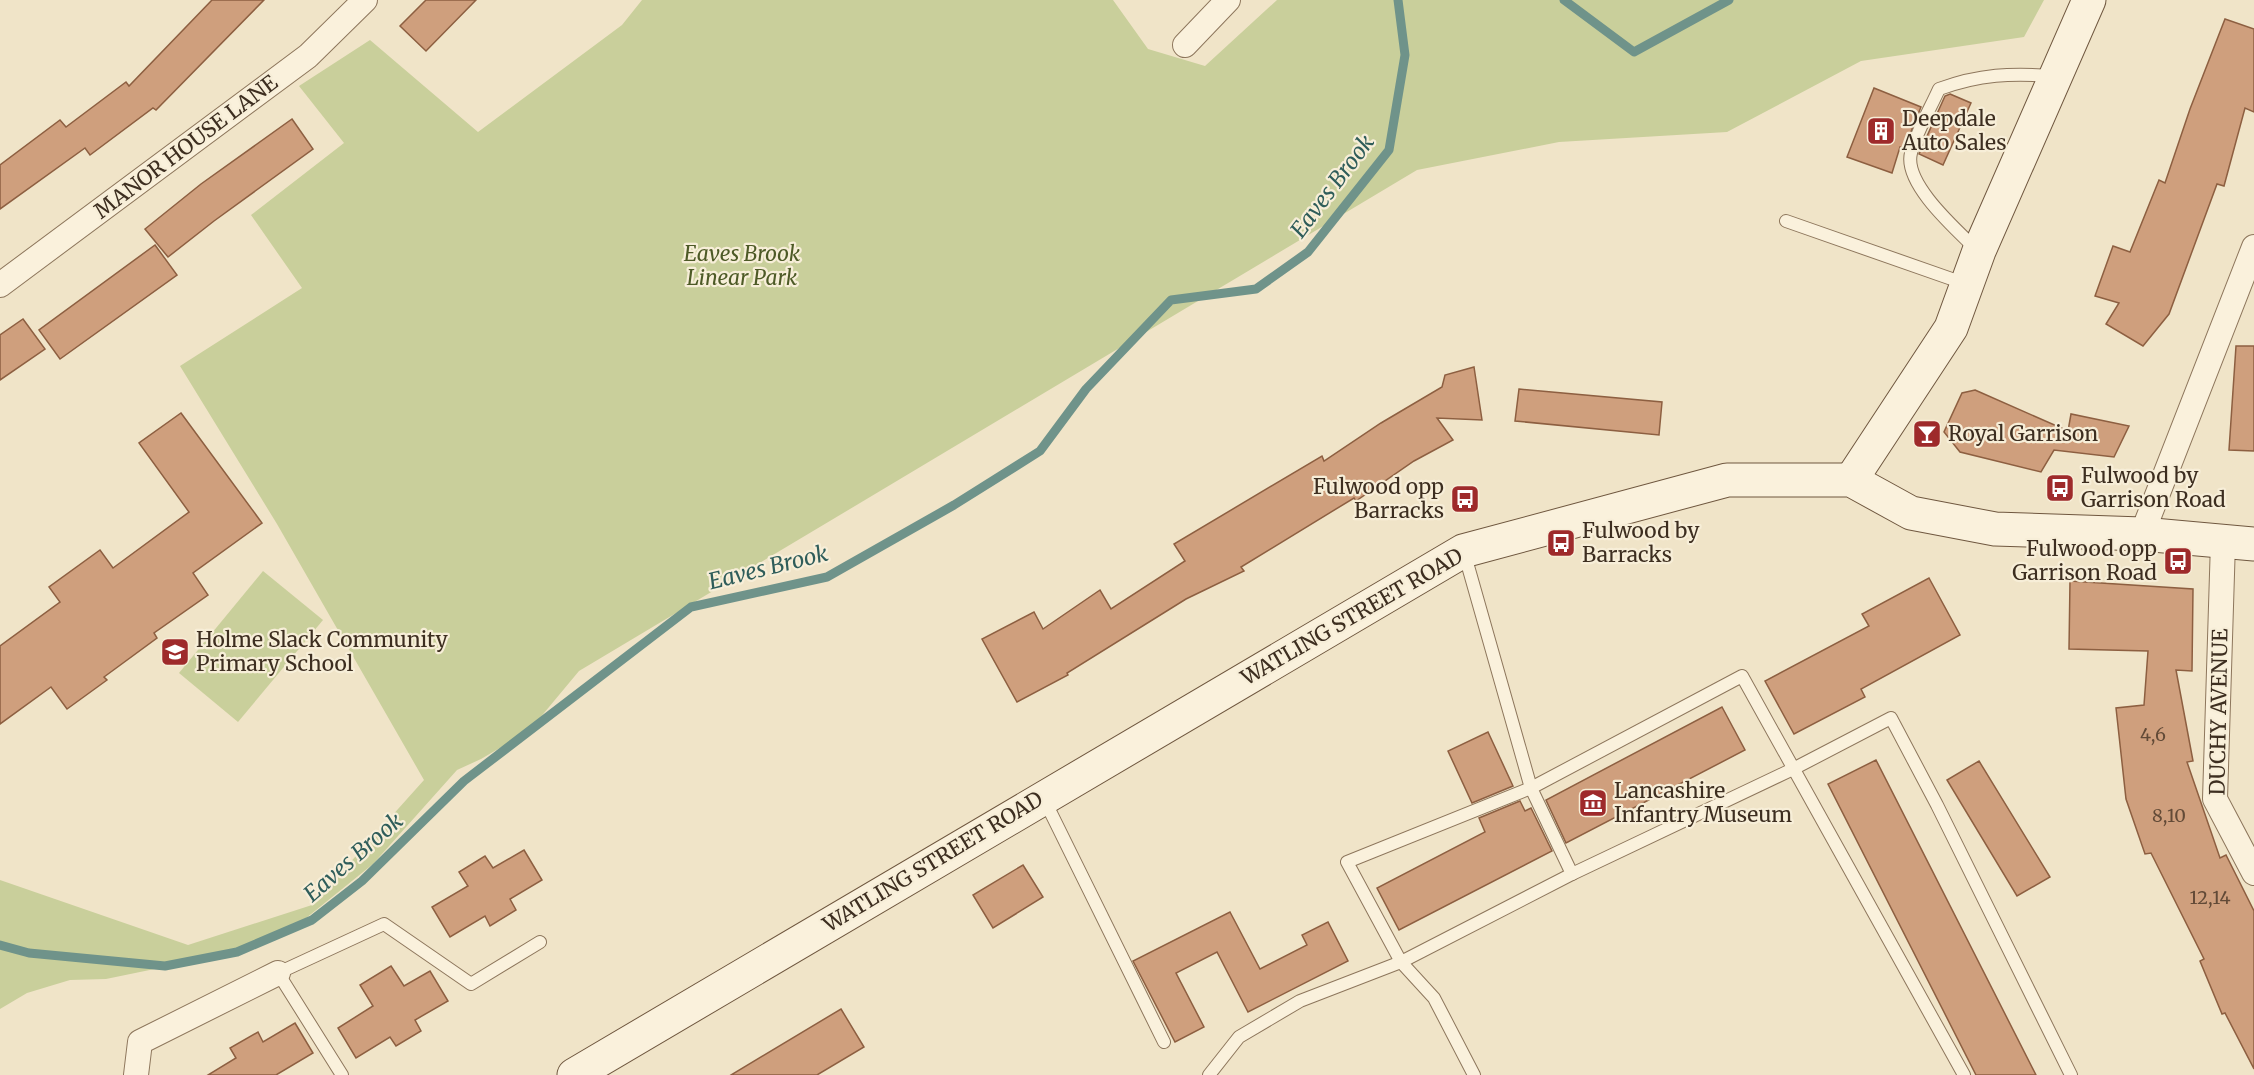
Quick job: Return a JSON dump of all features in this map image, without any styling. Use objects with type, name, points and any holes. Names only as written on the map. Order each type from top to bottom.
[{"type":"main road","points":[[1851,480],[1951,328],[1979,251],[2090,0]]},
{"type":"main road","name":"WATLING STREET ROAD","points":[[574,1075],[1463,551],[1727,480],[1851,480],[1911,513],[1985,527],[2142,534],[2238,543]]},
{"type":"street","name":"MANOR HOUSE LANE","points":[[0,285],[308,56],[365,0]]},
{"type":"street","points":[[1185,45],[1228,0]]},
{"type":"street","points":[[2142,534],[2254,247]]},
{"type":"street","name":"DUCHY AVENUE","points":[[2238,543],[2215,799],[2254,873]]},
{"type":"street","points":[[136,1075],[140,1042],[278,973]]},
{"type":"lane","points":[[1979,251],[1928,200],[1920,188],[1913,169],[1910,155],[1939,88],[1982,76],[2019,73],[2055,76]]},
{"type":"lane","points":[[1786,221],[1967,284]]},
{"type":"lane","points":[[1463,551],[1531,788],[1572,874]]},
{"type":"lane","points":[[1474,1075],[1434,998],[1401,962],[1347,862],[1531,788],[1742,676],[1964,1075]]},
{"type":"lane","points":[[1209,1075],[1239,1037],[1300,1001],[1401,962],[1572,874],[1793,769],[1891,718],[1943,816],[2071,1075]]},
{"type":"lane","points":[[1043,797],[1164,1042]]},
{"type":"lane","points":[[342,1075],[278,973],[384,924],[471,984],[540,942]]},
{"type":"green space","name":"Eaves Brook Linear Park","points":[[642,0],[1113,0],[1148,49],[1205,66],[1277,0],[2044,0],[2024,37],[1861,61],[1727,132],[1559,142],[1417,170],[579,671],[529,731],[457,770],[373,864],[300,923],[237,952],[106,979],[70,980],[27,993],[0,1009],[0,880],[188,945],[312,905],[424,780],[277,524],[180,366],[302,288],[251,215],[344,143],[299,86],[370,40],[478,132],[622,25]]},
{"type":"green space","points":[[263,571],[323,620],[238,722],[179,673]]},
{"type":"building","points":[[212,0],[264,0],[156,110],[153,108],[90,155],[85,148],[0,209],[0,165],[60,120],[66,127],[126,82],[129,86]]},
{"type":"building","points":[[426,0],[476,0],[426,51],[400,26]]},
{"type":"building","points":[[2225,19],[2254,29],[2254,112],[2245,108],[2224,186],[2217,184],[2169,314],[2143,346],[2106,324],[2119,303],[2095,296],[2113,246],[2130,252],[2159,180],[2165,183],[2190,109]]},
{"type":"building","name":"Deepdale Auto Sales","points":[[1874,88],[1921,107],[1904,149],[1900,147],[1892,173],[1847,157]]},
{"type":"building","points":[[1950,94],[1971,103],[1943,165],[1919,154],[1945,96]]},
{"type":"building","points":[[292,119],[313,149],[168,257],[145,229],[201,184]]},
{"type":"building","points":[[155,245],[177,275],[60,359],[39,330]]},
{"type":"building","points":[[23,319],[45,349],[0,380],[0,335]]},
{"type":"building","points":[[2236,346],[2254,346],[2254,451],[2229,450]]},
{"type":"building","points":[[1474,367],[1482,420],[1437,418],[1453,440],[1414,461],[1356,501],[1354,498],[1241,567],[1244,571],[1186,599],[1067,673],[1068,675],[1017,702],[982,639],[1034,612],[1043,629],[1100,590],[1111,609],[1185,561],[1174,544],[1322,456],[1324,461],[1381,423],[1442,387],[1445,375]]},
{"type":"building","points":[[1519,389],[1662,402],[1659,435],[1515,421]]},
{"type":"building","points":[[1975,390],[2068,431],[2071,414],[2129,426],[2114,457],[2054,450],[2041,472],[1960,452],[1944,432],[1962,393]]},
{"type":"building","name":"Holme Slack Community Primary School","points":[[181,413],[262,523],[193,573],[208,595],[154,633],[157,638],[104,677],[107,680],[67,709],[51,687],[0,724],[0,646],[60,602],[49,587],[100,550],[113,568],[189,512],[139,443]]},
{"type":"building","points":[[1929,578],[1960,635],[1861,689],[1865,697],[1794,734],[1765,681],[1869,626],[1862,614]]},
{"type":"building","points":[[2070,581],[2193,589],[2192,671],[2176,670],[2193,761],[2187,762],[2220,858],[2226,855],[2254,911],[2254,1069],[2225,1013],[2222,1014],[2200,961],[2204,959],[2151,853],[2145,854],[2126,799],[2116,708],[2144,705],[2148,651],[2069,649]]},
{"type":"building","points":[[1722,707],[1745,750],[1566,843],[1546,800]]},
{"type":"building","points":[[1488,732],[1513,786],[1472,803],[1448,751]]},
{"type":"building","points":[[1876,760],[2036,1075],[1976,1075],[1828,784]]},
{"type":"building","points":[[1979,761],[2050,877],[2017,896],[1947,780]]},
{"type":"building","points":[[1520,801],[1525,811],[1531,808],[1552,851],[1399,930],[1377,888],[1485,832],[1479,818]]},
{"type":"building","points":[[524,850],[542,880],[510,899],[516,910],[490,926],[485,916],[450,937],[432,907],[468,886],[459,872],[485,856],[493,868]]},
{"type":"building","points":[[1023,865],[1043,897],[993,928],[973,895]]},
{"type":"building","points":[[1230,912],[1260,969],[1307,945],[1302,935],[1328,922],[1348,961],[1248,1012],[1217,952],[1176,973],[1204,1027],[1175,1042],[1133,961]]},
{"type":"building","points":[[391,966],[404,986],[430,971],[448,1001],[415,1020],[421,1031],[396,1046],[390,1037],[356,1058],[338,1028],[373,1006],[360,985]]},
{"type":"building","points":[[841,1009],[864,1047],[817,1075],[731,1075]]},
{"type":"building","points":[[295,1023],[313,1053],[276,1075],[208,1075],[236,1058],[230,1048],[258,1032],[263,1042]]},
{"type":"waterway","name":"Eaves Brook","points":[[0,945],[29,953],[165,966],[237,952],[312,920],[362,881],[464,781],[691,607],[827,577],[954,505],[1040,451],[1086,389],[1171,300],[1256,289],[1308,252],[1389,150],[1405,55],[1398,0]]},
{"type":"waterway","name":"Eaves Brook","points":[[1564,0],[1634,52],[1729,0]]},
{"type":"place","name":"Deepdale Auto Sales","points":[[1881,131]]},
{"type":"place","name":"Royal Garrison","points":[[1927,434]]},
{"type":"place","name":"Fulwood by Garrison Road","points":[[2060,488]]},
{"type":"place","name":"Fulwood opp Barracks","points":[[1465,499]]},
{"type":"place","name":"Fulwood by Barracks","points":[[1561,543]]},
{"type":"place","name":"Fulwood opp Garrison Road","points":[[2178,561]]},
{"type":"place","name":"Holme Slack Community Primary School","points":[[175,652]]},
{"type":"place","name":"Lancashire Infantry Museum","points":[[1593,803]]}]
